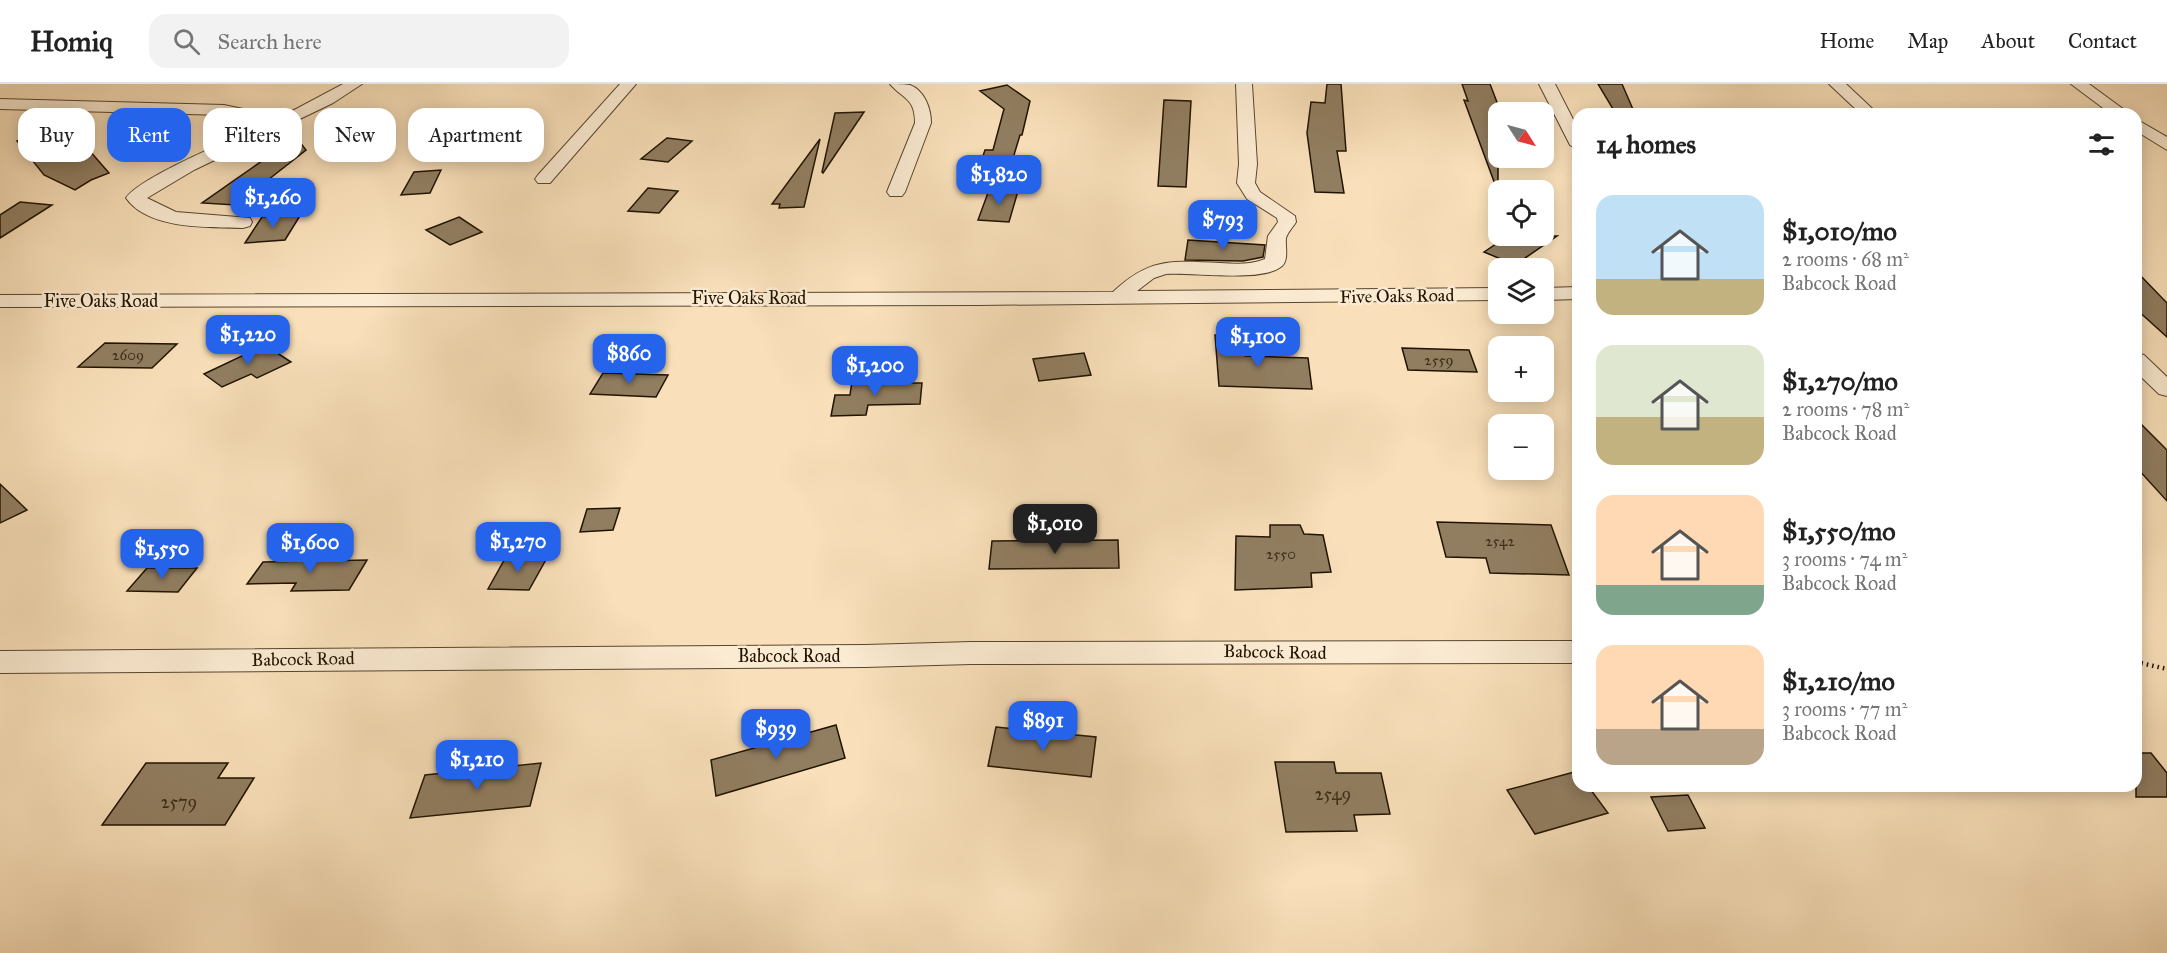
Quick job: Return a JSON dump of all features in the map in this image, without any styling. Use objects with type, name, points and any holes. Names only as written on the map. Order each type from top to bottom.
[{"type":"street","points":[[302,112],[354,84]]},
{"type":"street","points":[[544,179],[628,84]]},
{"type":"street","points":[[896,192],[923,123],[924,112],[914,94],[898,84]]},
{"type":"street","points":[[1118,298],[1150,272],[1168,268],[1256,269],[1275,262],[1277,236],[1287,222],[1287,216],[1253,195],[1246,183],[1248,164],[1244,84]]},
{"type":"street","points":[[1547,84],[1572,133]]},
{"type":"street","points":[[1837,84],[1863,108]]},
{"type":"street","points":[[2079,84],[2113,108]]},
{"type":"street","points":[[0,104],[203,109]]},
{"type":"street","points":[[8,119],[33,105]]},
{"type":"street","points":[[2142,128],[2167,146]]},
{"type":"street","points":[[203,159],[177,171],[135,198],[148,209],[187,221],[243,222]]},
{"type":"street","points":[[1554,294],[1572,293]]},
{"type":"street","name":"Five Oaks Road","points":[[0,301],[1118,298],[1488,294]]},
{"type":"street","points":[[2142,366],[2167,389]]},
{"type":"street","name":"Babcock Road","points":[[0,662],[865,656],[971,653],[1572,652]]},
{"type":"path","points":[[2142,663],[2167,669]]},
{"type":"building","points":[[1327,84],[1341,84],[1346,151],[1337,151],[1344,193],[1315,192],[1307,133],[1311,102],[1325,103]]},
{"type":"building","points":[[1462,84],[1490,84],[1497,102],[1488,102],[1488,165],[1464,100],[1468,101]]},
{"type":"building","points":[[1598,84],[1622,84],[1632,108],[1612,108]]},
{"type":"building","points":[[1007,85],[1030,101],[1022,135],[1020,135],[1008,175],[977,173],[985,150],[993,150],[1004,109],[980,91]]},
{"type":"building","points":[[1164,100],[1191,101],[1186,187],[1158,186]]},
{"type":"building","points":[[864,112],[823,173],[835,113]]},
{"type":"building","points":[[667,138],[692,141],[668,162],[641,159]]},
{"type":"building","points":[[820,139],[804,207],[779,208],[780,204],[772,204]]},
{"type":"building","points":[[95,157],[109,173],[75,190],[44,175],[34,162],[95,162]]},
{"type":"building","points":[[260,162],[291,162],[236,205],[202,203]]},
{"type":"building","points":[[1489,168],[1498,168],[1498,180],[1493,180]]},
{"type":"building","points":[[441,170],[430,193],[401,195],[414,172]]},
{"type":"building","points":[[648,188],[678,191],[659,213],[628,211]]},
{"type":"building","points":[[989,190],[1018,191],[1009,222],[978,220]]},
{"type":"building","points":[[20,202],[52,205],[0,238],[0,215]]},
{"type":"building","points":[[301,214],[285,240],[245,243],[262,217]]},
{"type":"building","points":[[459,217],[482,232],[450,245],[426,230]]},
{"type":"building","points":[[1188,240],[1265,245],[1263,257],[1243,261],[1185,260]]},
{"type":"building","points":[[1493,246],[1543,246],[1525,258],[1498,258],[1484,252]]},
{"type":"building","points":[[2142,277],[2167,303],[2167,337],[2142,314]]},
{"type":"building","points":[[1215,335],[1243,336],[1245,356],[1308,358],[1312,389],[1219,386]]},
{"type":"building","points":[[105,343],[177,344],[152,368],[78,367]]},
{"type":"building","points":[[265,345],[291,362],[257,378],[251,374],[222,387],[204,374]]},
{"type":"building","points":[[1402,348],[1469,350],[1477,372],[1408,370]]},
{"type":"building","points":[[1084,353],[1091,375],[1039,381],[1033,359]]},
{"type":"building","points":[[603,373],[668,375],[656,397],[590,394]]},
{"type":"building","points":[[888,380],[888,383],[922,383],[920,404],[868,405],[866,415],[831,416],[835,395],[850,395],[852,381]]},
{"type":"building","points":[[2142,425],[2167,450],[2167,501],[2142,474]]},
{"type":"building","points":[[0,484],[27,510],[0,523]]},
{"type":"building","points":[[620,508],[613,530],[580,532],[587,509]]},
{"type":"building","points":[[1437,522],[1551,525],[1569,575],[1490,573],[1486,558],[1446,557]]},
{"type":"building","points":[[1270,525],[1300,525],[1304,534],[1323,535],[1331,572],[1311,573],[1312,587],[1235,590],[1236,536],[1270,537]]},
{"type":"building","points":[[1118,540],[1119,568],[989,569],[992,541]]},
{"type":"building","points":[[507,555],[548,556],[529,590],[488,589]]},
{"type":"building","points":[[367,560],[349,590],[291,591],[296,583],[247,584],[263,562]]},
{"type":"building","points":[[147,568],[197,568],[178,592],[127,591]]},
{"type":"building","points":[[836,725],[845,758],[716,796],[711,760]]},
{"type":"building","points":[[996,727],[1096,737],[1091,777],[988,766]]},
{"type":"building","points":[[2142,753],[2151,753],[2167,773],[2167,797],[2136,797],[2136,792],[2142,792]]},
{"type":"building","points":[[1275,762],[1334,762],[1336,773],[1381,773],[1390,814],[1354,815],[1357,831],[1286,832]]},
{"type":"building","points":[[146,763],[228,763],[218,778],[254,778],[225,825],[102,825]]},
{"type":"building","points":[[541,763],[530,806],[410,818],[425,775]]},
{"type":"building","points":[[1572,773],[1572,792],[1592,792],[1608,813],[1535,834],[1507,790]]},
{"type":"building","points":[[1688,795],[1705,828],[1668,831],[1651,797]]}]
